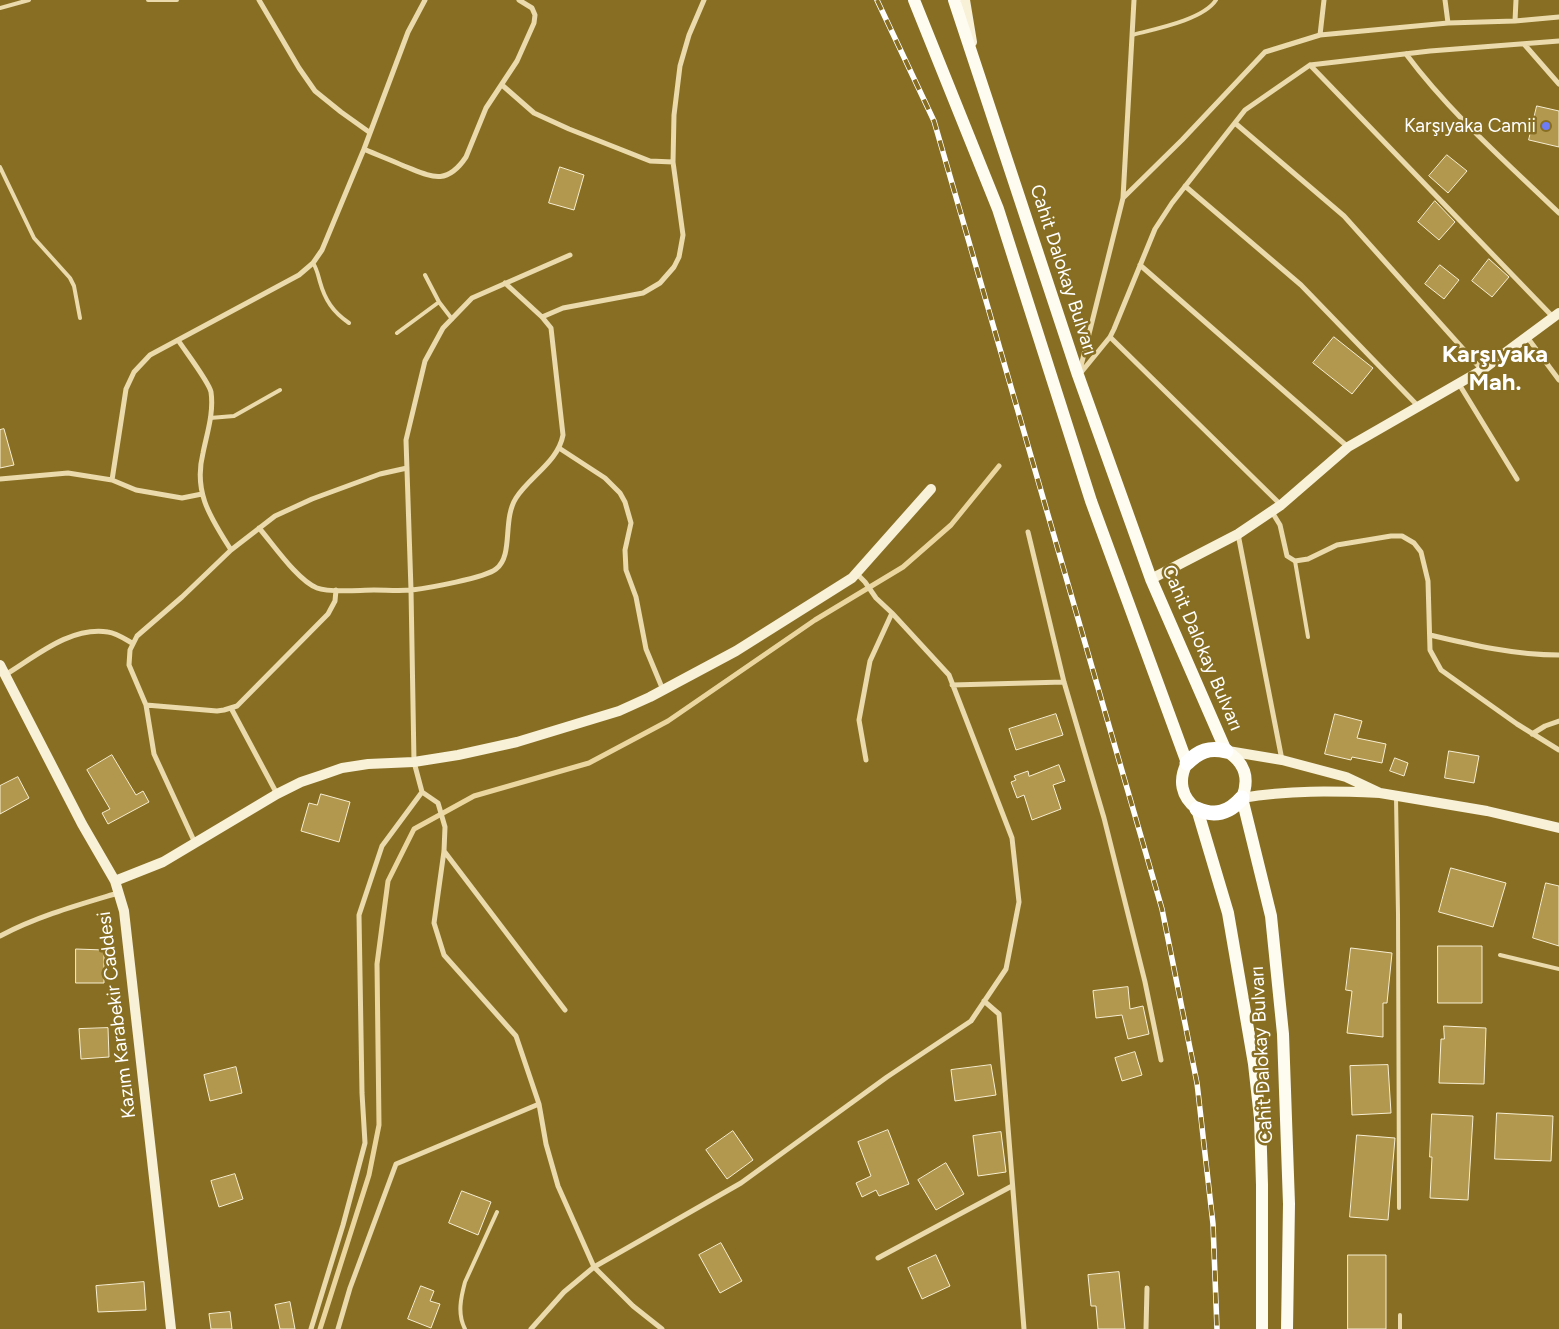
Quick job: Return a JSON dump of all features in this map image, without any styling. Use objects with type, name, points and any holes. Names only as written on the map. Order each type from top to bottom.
[{"type":"highway","points":[[1186,763],[1194,755],[1204,750],[1226,751]]},
{"type":"highway","points":[[1197,809],[1206,813],[1216,814],[1227,811],[1242,798]]},
{"type":"main road","points":[[914,0],[998,209],[1091,501],[1186,763]]},
{"type":"main road","name":"Cahit Dalokay Bulvarı","points":[[954,0],[1078,375],[1151,579],[1226,751],[1234,756],[1244,770],[1246,780],[1242,798],[1271,916],[1283,1034],[1289,1204],[1287,1329]]},
{"type":"main road","name":"Cahit Dalokay Bulvarı","points":[[1186,763],[1182,771],[1182,790],[1190,804],[1197,809],[1228,914],[1254,1064],[1260,1118],[1262,1329]]},
{"type":"street","points":[[258,0],[315,91],[369,132]]},
{"type":"street","points":[[112,480],[124,399],[129,380],[134,372],[146,359],[299,274],[313,263],[322,250],[364,149],[408,32],[424,0]]},
{"type":"street","points":[[364,149],[426,176],[433,177],[448,174],[461,164],[466,157],[486,108],[517,61],[534,23],[535,15],[532,8],[519,0]]},
{"type":"street","points":[[542,317],[563,308],[643,293],[660,283],[667,276],[679,257],[683,235],[674,162],[674,115],[680,66],[689,35],[704,0]]},
{"type":"street","points":[[965,0],[977,67]]},
{"type":"street","points":[[1078,375],[1123,198],[1134,0]]},
{"type":"street","points":[[1320,35],[1324,0]]},
{"type":"street","points":[[1446,0],[1448,23]]},
{"type":"street","points":[[1516,0],[1516,21]]},
{"type":"street","points":[[1123,198],[1182,140],[1265,52],[1320,35],[1448,23],[1516,21],[1559,17]]},
{"type":"street","points":[[1078,375],[1110,337],[1155,229],[1185,186],[1245,110],[1310,65],[1406,54],[1559,41]]},
{"type":"street","points":[[1524,44],[1559,84]]},
{"type":"street","points":[[1406,54],[1418,70],[1471,128],[1559,213]]},
{"type":"street","points":[[1151,579],[1238,534],[1272,512],[1348,447],[1482,370],[1556,315],[1310,65]]},
{"type":"street","points":[[502,85],[534,112],[569,129],[650,161],[674,162]]},
{"type":"street","points":[[1235,123],[1344,216],[1482,370]]},
{"type":"street","points":[[1185,186],[1301,285],[1419,406]]},
{"type":"street","points":[[570,255],[472,298],[443,328],[425,361],[406,440],[414,762],[422,792],[438,804],[445,828],[444,851],[434,923],[444,955],[516,1036],[538,1104],[546,1144],[558,1186],[594,1267],[633,1306],[662,1329]]},
{"type":"street","points":[[1140,265],[1348,447]]},
{"type":"street","points":[[259,528],[303,580],[317,589],[411,590],[477,577],[496,570],[507,550],[507,524],[515,500],[521,490],[547,464],[559,448],[563,435],[550,328],[542,317],[505,283]]},
{"type":"street","points":[[1110,337],[1281,505]]},
{"type":"street","points":[[1527,337],[1559,380]]},
{"type":"street","points":[[178,340],[211,390],[210,418],[200,463],[200,479],[202,494],[209,514],[231,550]]},
{"type":"street","points":[[1458,383],[1517,479]]},
{"type":"street","points":[[559,448],[605,478],[620,493],[625,502],[631,523],[625,550],[626,570],[636,597],[646,648],[663,690]]},
{"type":"street","points":[[195,843],[154,754],[146,705],[129,665],[132,643],[137,636],[182,597],[231,550],[275,516],[312,499],[380,474],[407,468]]},
{"type":"street","points":[[0,479],[68,473],[112,480],[136,490],[182,498],[202,494]]},
{"type":"street","points":[[115,881],[163,862],[300,782],[342,768],[368,764],[414,762],[458,755],[517,742],[619,711],[663,690],[736,651],[852,578],[931,490]]},
{"type":"street","points":[[1272,512],[1280,525],[1287,556],[1295,561],[1308,559],[1337,544],[1391,536],[1402,536],[1414,542],[1421,552],[1428,581],[1430,650],[1441,670],[1532,734],[1559,750]]},
{"type":"street","points":[[1028,532],[1064,682],[1104,818],[1145,982],[1161,1060]]},
{"type":"street","points":[[1238,534],[1282,760]]},
{"type":"street","points":[[531,1329],[564,1292],[594,1267],[741,1183],[887,1077],[970,1022],[1006,969],[1019,902],[1012,838],[948,675],[876,598],[856,573]]},
{"type":"street","points":[[146,705],[217,711],[231,708],[241,702],[328,614],[334,601],[336,590]]},
{"type":"street","points":[[866,760],[858,720],[870,661],[892,613]]},
{"type":"street","points":[[5,676],[61,641],[81,634],[108,632],[132,643]]},
{"type":"street","points":[[1430,635],[1501,650],[1539,655],[1559,655]]},
{"type":"street","name":"Kazım Karabekir Caddesi","points":[[0,665],[82,824],[115,881],[124,911],[171,1329]]},
{"type":"street","points":[[952,685],[1064,682]]},
{"type":"street","points":[[231,708],[277,794]]},
{"type":"street","points":[[1532,734],[1545,726],[1559,721]]},
{"type":"street","points":[[1226,751],[1282,760],[1346,777],[1380,792]]},
{"type":"street","points":[[311,1329],[343,1225],[365,1143],[362,1093],[359,915],[382,846],[422,792]]},
{"type":"street","points":[[1242,798],[1276,792],[1380,792],[1487,811],[1559,828]]},
{"type":"street","points":[[444,851],[565,1010]]},
{"type":"street","points":[[0,936],[22,924],[46,915],[119,892]]},
{"type":"street","points":[[984,1001],[999,1014],[1024,1329]]},
{"type":"street","points":[[338,1329],[350,1288],[396,1164],[538,1104]]},
{"type":"street","points":[[878,1258],[1012,1186]]},
{"type":"street","points":[[1146,1329],[1147,1288]]},
{"type":"lane","points":[[0,8],[29,0]]},
{"type":"lane","points":[[148,0],[177,0]]},
{"type":"lane","points":[[1132,35],[1193,17],[1213,5],[1216,0]]},
{"type":"lane","points":[[0,167],[34,238],[70,278],[74,286],[80,318]]},
{"type":"lane","points":[[313,263],[317,269],[325,299],[349,323]]},
{"type":"lane","points":[[425,275],[439,302],[452,320]]},
{"type":"lane","points":[[396,333],[439,302]]},
{"type":"lane","points":[[210,418],[234,416],[280,390]]},
{"type":"lane","points":[[1295,561],[1308,637]]},
{"type":"lane","points":[[1396,795],[1399,1208]]},
{"type":"lane","points":[[1500,954],[1559,969]]},
{"type":"lane","points":[[465,1329],[460,1314],[465,1282],[497,1212]]},
{"type":"lane","points":[[1400,1315],[1400,1329]]},
{"type":"building","name":"Karşıyaka Camii","points":[[1537,106],[1559,111],[1559,147],[1529,140]]},
{"type":"building","points":[[1447,155],[1467,171],[1448,193],[1429,176]]},
{"type":"building","points":[[560,167],[584,175],[574,210],[549,203]]},
{"type":"building","points":[[1435,201],[1455,222],[1439,240],[1418,222]]},
{"type":"building","points":[[1489,259],[1509,277],[1492,297],[1472,281]]},
{"type":"building","points":[[1440,265],[1459,280],[1444,299],[1425,284]]},
{"type":"building","points":[[1334,337],[1373,368],[1352,394],[1313,363]]},
{"type":"building","points":[[4,429],[14,465],[0,468],[0,430]]},
{"type":"building","points":[[1056,714],[1063,735],[1016,750],[1009,729]]},
{"type":"building","points":[[1335,714],[1362,721],[1357,738],[1386,744],[1382,763],[1352,757],[1351,760],[1325,754]]},
{"type":"building","points":[[1449,751],[1479,756],[1474,783],[1445,778]]},
{"type":"building","points":[[112,755],[136,795],[143,791],[149,802],[108,824],[102,813],[110,809],[87,770]]},
{"type":"building","points":[[1395,758],[1408,763],[1404,776],[1390,771]]},
{"type":"building","points":[[1059,765],[1065,781],[1053,785],[1061,809],[1032,820],[1024,795],[1017,798],[1011,782],[1016,780],[1014,776],[1028,771],[1029,776]]},
{"type":"building","points":[[18,777],[29,798],[0,814],[0,786]]},
{"type":"building","points":[[321,794],[350,802],[339,842],[301,831],[309,803],[317,805]]},
{"type":"building","points":[[1451,868],[1506,883],[1493,927],[1439,912]]},
{"type":"building","points":[[1546,883],[1559,886],[1559,946],[1533,938]]},
{"type":"building","points":[[1438,946],[1482,946],[1482,1003],[1438,1003]]},
{"type":"building","points":[[1351,948],[1392,953],[1387,1003],[1383,1003],[1383,1037],[1347,1033],[1352,991],[1346,990]]},
{"type":"building","points":[[76,949],[104,950],[104,983],[76,983]]},
{"type":"building","points":[[1128,987],[1130,1009],[1143,1006],[1149,1034],[1128,1039],[1122,1015],[1096,1018],[1093,991]]},
{"type":"building","points":[[1444,1026],[1486,1028],[1484,1084],[1439,1083],[1441,1039],[1444,1039]]},
{"type":"building","points":[[108,1028],[109,1057],[81,1059],[79,1029]]},
{"type":"building","points":[[1135,1052],[1142,1075],[1122,1081],[1115,1058]]},
{"type":"building","points":[[991,1065],[996,1095],[955,1101],[951,1070]]},
{"type":"building","points":[[1388,1065],[1391,1113],[1352,1115],[1350,1066]]},
{"type":"building","points":[[236,1067],[242,1093],[210,1101],[204,1075]]},
{"type":"building","points":[[1497,1113],[1553,1116],[1551,1161],[1495,1159]]},
{"type":"building","points":[[1432,1114],[1473,1116],[1468,1200],[1430,1198]]},
{"type":"building","points":[[888,1130],[909,1184],[879,1196],[876,1190],[862,1197],[856,1183],[871,1176],[858,1142]]},
{"type":"building","points":[[733,1131],[753,1160],[727,1179],[706,1150]]},
{"type":"building","points":[[1001,1132],[1006,1172],[978,1176],[973,1136]]},
{"type":"building","points":[[1357,1135],[1395,1138],[1388,1220],[1350,1217]]},
{"type":"building","points":[[946,1163],[964,1194],[936,1210],[918,1180]]},
{"type":"building","points":[[235,1174],[243,1199],[219,1207],[211,1181]]},
{"type":"building","points":[[462,1191],[491,1202],[478,1235],[449,1223]]},
{"type":"building","points":[[721,1243],[742,1281],[720,1293],[699,1255]]},
{"type":"building","points":[[936,1255],[950,1286],[922,1299],[908,1268]]},
{"type":"building","points":[[1348,1255],[1386,1255],[1386,1329],[1348,1329]]},
{"type":"building","points":[[1119,1272],[1125,1329],[1098,1329],[1096,1306],[1091,1306],[1088,1275]]},
{"type":"building","points":[[144,1282],[146,1310],[98,1312],[96,1286]]},
{"type":"building","points":[[421,1286],[434,1291],[430,1301],[440,1304],[431,1328],[408,1319]]},
{"type":"building","points":[[290,1302],[295,1329],[280,1329],[275,1305]]},
{"type":"building","points":[[230,1312],[232,1329],[211,1329],[209,1314]]},
{"type":"waterway","points":[[320,1329],[369,1175],[379,1125],[377,964],[388,881],[414,829],[474,796],[589,763],[668,721],[815,620],[903,567],[951,525],[999,466]]},
{"type":"railway","points":[[877,0],[934,121],[1162,909],[1197,1083],[1213,1224],[1217,1329]]},
{"type":"place","name":"Karşıyaka Camii","points":[[1546,126]]},
{"type":"district","name":"Karşıyaka Mah.","points":[[1495,369]]}]
